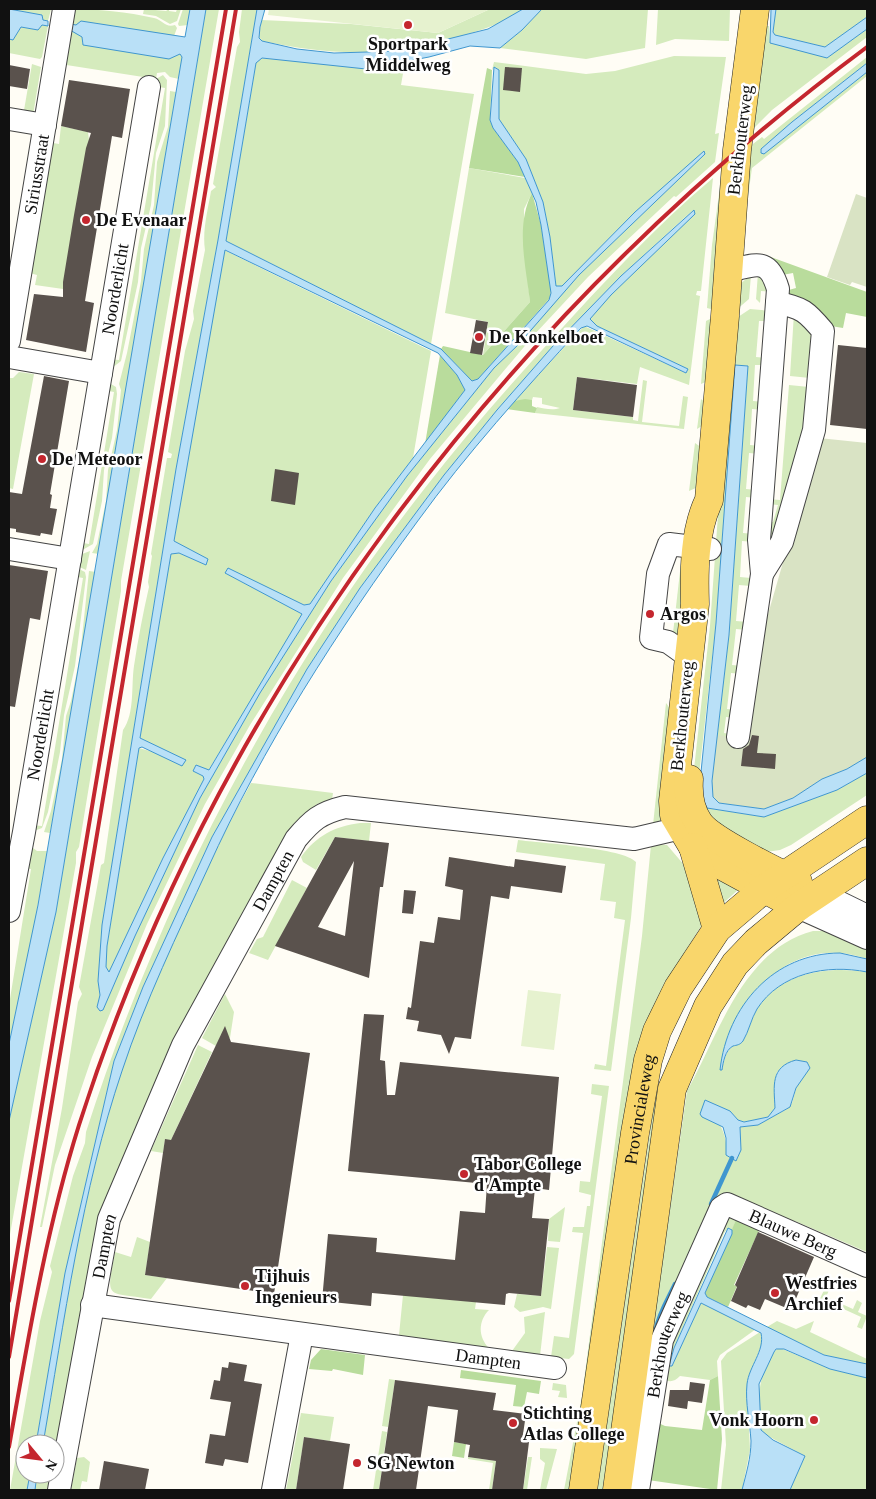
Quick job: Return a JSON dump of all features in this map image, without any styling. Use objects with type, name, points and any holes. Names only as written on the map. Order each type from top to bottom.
[{"type":"main road","name":"Berkhouterweg","points":[[691,833],[689,784],[705,625],[704,548],[701,517],[709,500],[737,150],[755,9]]},
{"type":"main road","name":"Berkhouterweg","points":[[691,833],[674,815],[673,801],[695,604],[694,578],[704,548]]},
{"type":"main road","name":"Provincialeweg","points":[[582,1490],[648,1060],[657,1031],[678,988],[717,929],[774,882],[867,820]]},
{"type":"main road","points":[[691,833],[715,862],[774,882],[809,900]]},
{"type":"main road","points":[[691,833],[717,929]]},
{"type":"main road","name":"Provincialeweg","points":[[617,1490],[672,1089],[708,1006],[735,964],[756,942],[809,900],[867,861]]},
{"type":"street","name":"Siriusstraat","points":[[9,341],[12,299],[45,126],[64,9]]},
{"type":"street","name":"Noorderlicht","points":[[9,911],[149,86]]},
{"type":"street","points":[[9,119],[45,126]]},
{"type":"street","points":[[728,271],[753,264],[767,268],[776,284],[777,303],[759,540],[762,574],[738,738]]},
{"type":"street","points":[[762,574],[782,542],[814,430],[823,331],[805,310],[797,306],[777,303]]},
{"type":"street","points":[[9,357],[101,372]]},
{"type":"street","points":[[689,658],[668,642],[650,638],[658,574],[669,544],[704,548]]},
{"type":"street","points":[[9,549],[70,559]]},
{"type":"street","name":"Dampten","points":[[59,1490],[109,1219],[182,1045],[296,839],[312,821],[327,812],[346,807],[606,838],[634,839],[691,833]]},
{"type":"street","points":[[809,900],[867,916]]},
{"type":"street","points":[[809,900],[867,938]]},
{"type":"street","name":"Blauwe Berg","points":[[722,1208],[727,1204],[867,1266]]},
{"type":"street","name":"Berkhouterweg","points":[[638,1490],[662,1340],[722,1208]]},
{"type":"street","name":"Dampten","points":[[92,1306],[555,1368]]},
{"type":"street","points":[[273,1490],[302,1334]]},
{"type":"green space","points":[[9,9],[51,9],[48,21],[42,20],[42,15]]},
{"type":"green space","points":[[70,9],[134,14],[157,19],[166,25],[175,25],[177,28],[174,36],[77,31],[82,37],[82,43],[180,54],[182,57],[179,79],[170,77],[165,72],[157,73],[156,79],[60,64]]},
{"type":"green space","points":[[144,9],[166,11],[169,9],[169,11],[176,12],[177,9],[181,9],[177,21],[170,24],[156,16],[143,14]]},
{"type":"green space","points":[[183,9],[190,9],[188,25],[179,26],[178,24]]},
{"type":"green space","points":[[206,9],[219,9],[121,581],[121,591],[79,847],[76,852],[76,863],[9,1240],[9,1121],[56,912]]},
{"type":"green space","points":[[242,9],[257,9],[218,240],[176,469],[102,925],[98,981],[100,995],[97,1007],[103,1010],[135,936],[200,798],[260,693],[331,581],[407,476],[494,368],[578,275],[705,154],[635,212],[562,286],[556,286],[550,237],[543,202],[526,159],[499,119],[499,70],[494,68],[492,70],[494,62],[586,74],[615,71],[674,56],[726,57],[715,134],[719,133],[715,162],[676,197],[674,196],[588,277],[534,335],[430,459],[343,578],[250,725],[205,804],[147,924],[92,1057],[55,1165],[42,1227],[40,1227],[62,1108],[78,1002],[82,994],[79,987],[101,865],[104,863],[123,730],[131,708],[134,666],[149,587],[151,554],[167,458],[171,458],[172,454],[168,452],[185,351],[194,319],[193,311],[205,250],[206,220],[211,191],[216,187],[213,184],[237,47],[240,42],[239,32]]},
{"type":"green space","name":"Sportpark Middelweg","points":[[269,9],[490,9],[438,33],[268,15]]},
{"type":"green space","points":[[490,9],[523,9],[490,27],[454,38],[404,49],[335,52],[262,41],[259,37],[261,20],[351,24],[438,33]]},
{"type":"green space","points":[[542,9],[648,9],[645,48],[586,59],[500,48],[522,30]]},
{"type":"green space","points":[[658,9],[730,9],[729,41],[675,39],[656,45]]},
{"type":"green space","points":[[776,9],[867,9],[867,17],[825,47],[775,35],[773,33]]},
{"type":"green space","points":[[42,25],[48,26],[40,59],[9,53],[9,39],[13,40],[21,27],[38,30]]},
{"type":"green space","points":[[765,26],[769,26],[770,42],[828,57],[867,29],[867,37],[772,110],[751,131]]},
{"type":"green space","points":[[867,57],[867,63],[792,122],[760,151],[764,153],[867,72],[867,76],[752,168],[740,253],[749,147],[762,137],[764,139]]},
{"type":"green space","points":[[260,58],[382,67],[405,62],[401,85],[474,94],[431,344],[226,241],[256,63]]},
{"type":"green space","points":[[32,64],[41,67],[33,115],[23,116]]},
{"type":"green space","points":[[487,68],[492,70],[490,120],[493,128],[518,162],[525,177],[469,168]]},
{"type":"green space","points":[[163,75],[167,80],[165,126],[156,153],[151,205],[141,248],[138,282],[121,361],[112,368],[108,359],[119,360],[165,88],[153,86],[156,79]]},
{"type":"green space","points":[[170,91],[176,92],[99,554],[92,553],[97,544],[106,501],[108,470],[117,430],[121,390],[119,384],[141,281],[144,249],[154,205],[157,162],[168,127]]},
{"type":"green space","points":[[61,126],[88,132],[89,140],[63,289],[35,285],[37,275],[26,272],[47,142],[59,144]]},
{"type":"green space","points":[[723,165],[718,311],[707,308],[712,245]]},
{"type":"green space","points":[[469,168],[525,178],[532,193],[524,209],[524,241],[530,302],[483,355],[488,322],[445,313]]},
{"type":"green space","points":[[713,178],[701,291],[697,291],[696,295],[700,296],[689,385],[640,367],[637,384],[577,377],[573,410],[633,417],[633,420],[638,421],[643,380],[647,381],[642,422],[679,426],[683,396],[688,397],[684,429],[535,413],[537,407],[560,408],[542,404],[542,398],[533,397],[532,400],[514,401],[584,326],[686,373],[688,369],[597,326],[590,319],[611,294],[693,210],[621,276],[553,346],[444,475],[360,588],[307,669],[212,837],[143,987],[114,1061],[65,1273],[38,1434],[20,1434],[40,1321],[52,1272],[50,1266],[73,1176],[85,1143],[86,1132],[116,1046],[149,961],[186,878],[227,795],[271,715],[319,637],[370,561],[425,488],[471,430],[537,356],[631,255]]},
{"type":"green space","points":[[532,193],[541,225],[551,290],[550,298],[478,379],[472,381],[441,349],[443,346],[483,355],[530,302],[524,260],[523,232],[527,206]]},
{"type":"green space","points":[[856,194],[867,198],[867,287],[852,282],[850,285],[827,277]]},
{"type":"green space","points":[[224,250],[431,351],[413,458],[375,508],[310,604],[304,605],[225,573],[303,614],[208,771],[196,765],[193,771],[203,776],[204,779],[163,858],[109,972],[106,967],[107,946],[139,748],[185,761],[140,738],[171,554],[179,553],[206,565],[174,541]]},
{"type":"green space","points":[[768,256],[867,292],[867,317],[846,313],[843,328],[825,325],[791,300],[785,291],[796,288],[793,273],[782,275]]},
{"type":"green space","points":[[758,273],[772,292],[761,291],[760,303],[756,299]]},
{"type":"green space","points":[[751,275],[749,299],[735,311],[740,284]]},
{"type":"green space","points":[[750,309],[771,311],[770,321],[759,321],[756,357],[767,358],[767,365],[755,365],[753,401],[764,402],[764,410],[752,409],[750,445],[761,446],[760,454],[749,453],[746,489],[757,490],[757,498],[746,497],[743,533],[754,534],[754,542],[742,541],[740,577],[751,578],[751,586],[739,585],[736,621],[748,622],[747,630],[736,629],[732,665],[743,666],[742,674],[731,673],[727,709],[738,710],[737,718],[726,717],[724,733],[735,735],[735,737],[724,736],[867,757],[712,781],[729,635],[748,366],[735,365],[716,623],[699,775],[706,808],[764,817],[837,790],[867,773],[867,795],[791,845],[780,850],[766,852],[721,834],[695,797],[693,778],[710,626],[732,321]]},
{"type":"green space","points":[[794,313],[812,327],[810,378],[790,376]]},
{"type":"green space","points":[[710,319],[717,320],[710,380],[701,384],[706,321]]},
{"type":"green space","points":[[440,355],[457,375],[465,390],[425,444]]},
{"type":"green space","points":[[19,372],[34,374],[13,489],[9,488],[9,378],[13,378]]},
{"type":"green space","points":[[106,381],[116,387],[117,394],[112,438],[104,470],[102,501],[93,544],[77,553],[77,542],[89,544],[114,392],[103,390]]},
{"type":"green space","points":[[789,385],[809,387],[803,445],[770,542],[767,522],[773,522],[778,505],[768,504],[768,499],[780,500]]},
{"type":"green space","points":[[701,399],[707,404],[705,424],[697,429]]},
{"type":"green space","points":[[532,400],[532,406],[537,408],[535,413],[507,409],[514,401]]},
{"type":"green space","points":[[819,438],[867,443],[867,757],[847,769],[822,779],[793,798],[764,809],[719,803],[714,800],[711,792],[717,735],[742,738],[760,642]]},
{"type":"green space","points":[[695,443],[702,448],[698,487],[689,491]]},
{"type":"green space","points":[[90,551],[86,570],[75,565],[77,556]]},
{"type":"green space","points":[[682,554],[682,634],[673,633]]},
{"type":"green space","points":[[79,569],[85,572],[86,577],[75,666],[64,715],[60,752],[48,812],[42,828],[34,831],[31,825],[42,826],[83,578],[72,576]]},
{"type":"green space","points":[[89,571],[96,572],[50,833],[44,832],[51,811],[62,759],[66,716],[80,656]]},
{"type":"green space","points":[[666,703],[672,711],[662,818],[657,825],[653,825]]},
{"type":"green space","points":[[251,783],[333,793],[332,800],[317,804],[304,815],[164,1070],[64,1400],[60,1434],[45,1434],[75,1257],[107,1118],[148,998],[179,925]]},
{"type":"green space","points":[[371,823],[369,841],[335,837],[316,870],[303,862],[301,857],[313,843],[327,833],[351,824]]},
{"type":"green space","points":[[518,840],[616,853],[636,862],[631,918],[611,1071],[594,1069],[595,1064],[606,1066],[625,920],[614,918],[616,902],[600,900],[605,864],[516,852]]},
{"type":"green space","points":[[28,844],[37,851],[47,851],[32,939],[9,1043],[9,1005],[31,869],[20,867]]},
{"type":"green space","points":[[651,845],[667,845],[691,873],[703,923],[665,984],[577,1490],[564,1490],[582,1396],[642,936]]},
{"type":"green space","points":[[707,873],[739,889],[718,908]]},
{"type":"green space","points":[[292,880],[307,888],[268,960],[249,953],[257,939],[263,937]]},
{"type":"green space","points":[[813,931],[825,931],[867,943],[867,959],[847,954],[828,953],[811,956],[779,970],[752,996],[734,1023],[727,1039],[722,1070],[728,1050],[743,1041],[757,1009],[779,987],[792,979],[821,971],[852,970],[867,972],[867,1252],[795,1221],[791,1227],[730,1199],[638,1388],[656,1306],[687,1091],[735,997],[768,956],[789,941]],"holes":[[[796,1060],[807,1062],[810,1068],[798,1082],[792,1103],[787,1109],[758,1125],[740,1127],[741,1150],[726,1155],[724,1132],[704,1100],[730,1111],[738,1120],[744,1122],[768,1117],[775,1108],[774,1089],[777,1072]]]},
{"type":"green space","points":[[528,990],[561,994],[554,1050],[521,1046]]},
{"type":"green space","points":[[225,994],[234,1012],[230,1038],[221,1035],[216,1046],[202,1038]]},
{"type":"green space","points":[[198,1045],[212,1052],[171,1140],[165,1140],[163,1153],[151,1151]]},
{"type":"green space","points":[[592,1084],[609,1086],[574,1354],[569,1359],[551,1357],[554,1336],[569,1338],[583,1233],[572,1232],[573,1227],[584,1227],[587,1206],[590,1206],[591,1195],[579,1192],[580,1181],[590,1182],[602,1096],[591,1094]]},
{"type":"green space","points":[[656,1092],[663,1092],[611,1490],[597,1490]]},
{"type":"green space","points":[[565,1207],[560,1242],[548,1241],[549,1219]]},
{"type":"green space","points":[[738,1215],[732,1230],[728,1228],[724,1233],[674,1348],[669,1366],[672,1366],[701,1303],[756,1329],[720,1355],[717,1361],[718,1376],[710,1380],[680,1376],[674,1381],[667,1381],[662,1378],[663,1353],[721,1217]]},
{"type":"green space","points":[[738,1215],[762,1224],[734,1285],[737,1286],[728,1307],[707,1297],[705,1293]]},
{"type":"green space","points":[[137,1237],[150,1242],[145,1275],[167,1278],[151,1299],[117,1294],[112,1291],[110,1286],[115,1252],[131,1257]]},
{"type":"green space","points":[[547,1247],[559,1248],[551,1309],[543,1307],[520,1312],[514,1307],[517,1294],[541,1296]]},
{"type":"green space","points":[[826,1286],[830,1288],[826,1297],[853,1309],[857,1300],[862,1303],[858,1312],[867,1316],[862,1329],[857,1327],[861,1317],[824,1300],[820,1309],[816,1307]]},
{"type":"green space","points":[[403,1295],[476,1302],[475,1309],[489,1310],[481,1324],[481,1334],[489,1348],[399,1335]]},
{"type":"green space","points":[[545,1312],[540,1356],[512,1351],[525,1333],[524,1317]]},
{"type":"green space","points":[[777,1321],[796,1329],[814,1321],[810,1332],[867,1359],[867,1364],[824,1355],[767,1327]]},
{"type":"green space","points":[[760,1332],[763,1340],[747,1385],[750,1450],[742,1490],[721,1490],[726,1445],[721,1361],[727,1353]]},
{"type":"green space","name":"Vonk Hoorn","points":[[780,1348],[830,1369],[867,1378],[867,1490],[790,1490],[805,1456],[766,1435],[761,1430],[760,1387],[768,1362],[776,1350]]},
{"type":"green space","points":[[321,1349],[365,1355],[363,1375],[333,1369],[332,1371],[309,1369],[311,1360]]},
{"type":"green space","points":[[461,1370],[541,1381],[539,1394],[527,1392],[524,1407],[513,1406],[516,1385],[460,1378]]},
{"type":"green space","points":[[718,1376],[722,1439],[717,1490],[648,1480],[656,1422],[665,1426],[702,1430],[710,1380]]},
{"type":"green space","points":[[389,1379],[395,1380],[388,1427],[382,1426]]},
{"type":"green space","points":[[553,1383],[566,1385],[567,1398],[558,1397],[560,1391],[552,1390]]},
{"type":"green space","points":[[301,1413],[334,1417],[330,1441],[304,1437],[296,1490],[286,1490]]},
{"type":"green space","points":[[382,1431],[387,1432],[379,1490],[373,1490]]},
{"type":"green space","points":[[454,1442],[466,1444],[464,1458],[452,1456]]},
{"type":"green space","points":[[540,1448],[557,1449],[546,1490],[540,1490],[545,1463],[540,1459]]},
{"type":"green space","points":[[84,1457],[90,1462],[87,1482],[82,1481],[80,1490],[71,1490],[77,1458]]},
{"type":"green space","points":[[468,1457],[496,1461],[492,1490],[489,1490],[493,1463],[468,1459]]},
{"type":"green space","points":[[528,1457],[532,1457],[527,1490],[523,1490]]},
{"type":"green space","points":[[15,1462],[15,1484],[28,1484],[27,1490],[10,1490]]},
{"type":"green space","points":[[36,1484],[53,1484],[52,1490],[35,1490]]},
{"type":"water","points":[[9,9],[42,15],[43,20],[48,21],[48,26],[42,25],[38,30],[21,27],[13,40],[9,39]]},
{"type":"water","points":[[190,9],[206,9],[56,912],[9,1121],[9,1044],[38,905],[182,57],[180,54],[169,59],[83,45],[82,37],[70,30],[71,24],[76,25],[81,21],[185,37]]},
{"type":"water","points":[[257,9],[265,9],[260,27],[259,38],[262,41],[297,49],[334,53],[400,51],[488,29],[523,9],[542,9],[522,30],[500,48],[470,46],[429,57],[366,69],[262,58],[256,63],[226,241],[441,349],[472,381],[478,379],[549,300],[551,293],[536,202],[518,162],[493,128],[490,120],[494,67],[499,70],[499,119],[526,159],[543,202],[550,237],[556,286],[562,286],[635,212],[704,151],[705,154],[579,275],[518,345],[494,368],[407,476],[331,581],[260,693],[200,798],[135,936],[103,1010],[100,1011],[97,1007],[100,995],[98,981],[102,925],[176,469],[218,240]],"holes":[[[225,250],[438,353],[457,375],[465,390],[375,508],[310,604],[304,605],[228,568],[225,573],[302,614],[209,770],[196,765],[193,771],[203,776],[204,779],[163,858],[109,972],[106,967],[107,946],[139,748],[142,747],[182,766],[186,760],[140,738],[171,554],[179,553],[206,565],[208,559],[174,541]]]},
{"type":"water","points":[[771,9],[776,9],[773,32],[775,35],[825,47],[867,17],[867,29],[827,58],[770,43]]},
{"type":"water","points":[[867,63],[867,72],[764,154],[761,153],[761,149],[792,122]]},
{"type":"water","points":[[694,210],[695,214],[611,295],[590,319],[597,326],[688,369],[686,373],[587,326],[581,328],[517,398],[436,496],[417,522],[330,647],[303,690],[252,778],[229,823],[162,968],[122,1071],[108,1116],[85,1209],[75,1256],[45,1434],[38,1434],[65,1273],[114,1061],[143,987],[212,837],[307,669],[360,588],[444,475],[497,410],[553,346],[621,276]]},
{"type":"water","points":[[735,365],[748,366],[729,635],[712,781],[713,797],[719,803],[764,809],[793,798],[822,779],[847,769],[867,757],[867,773],[837,790],[764,817],[707,808],[699,792],[716,623]]},
{"type":"water","points":[[840,953],[867,959],[867,972],[836,969],[821,971],[791,979],[778,987],[757,1009],[743,1041],[728,1050],[722,1070],[720,1070],[724,1047],[732,1025],[758,987],[775,973],[794,962],[816,955]]},
{"type":"water","points":[[796,1060],[807,1062],[810,1068],[796,1088],[790,1107],[758,1125],[740,1127],[741,1150],[736,1161],[726,1155],[726,1138],[723,1127],[702,1117],[700,1114],[705,1100],[730,1111],[738,1120],[744,1122],[768,1117],[775,1108],[775,1078],[782,1067]]},
{"type":"water","points":[[728,1228],[732,1230],[732,1234],[705,1293],[707,1297],[824,1355],[867,1364],[867,1378],[830,1369],[784,1349],[776,1349],[774,1352],[759,1384],[761,1430],[773,1440],[805,1456],[790,1490],[742,1490],[751,1447],[747,1384],[761,1346],[761,1333],[701,1303],[672,1366],[669,1366],[674,1348]]},
{"type":"water","points":[[28,1484],[36,1484],[35,1490],[27,1490]]},
{"type":"building","points":[[9,65],[30,69],[27,89],[9,86]]},
{"type":"building","points":[[505,67],[522,68],[520,92],[503,90]]},
{"type":"building","name":"De Evenaar","points":[[69,80],[130,89],[122,138],[112,136],[85,301],[94,303],[86,352],[26,340],[34,294],[63,297],[63,282],[74,215],[86,148],[91,133],[61,126]]},
{"type":"building","name":"De Konkelboet","points":[[476,320],[488,322],[482,355],[470,353]]},
{"type":"building","points":[[838,345],[867,348],[867,429],[830,425]]},
{"type":"building","name":"De Meteoor","points":[[44,376],[69,381],[50,494],[52,495],[50,508],[57,509],[52,535],[41,533],[40,536],[16,532],[16,529],[9,528],[9,492],[22,494]]},
{"type":"building","points":[[577,377],[637,385],[633,417],[573,410]]},
{"type":"building","points":[[275,469],[299,473],[295,505],[271,501]]},
{"type":"building","points":[[9,565],[48,571],[40,620],[30,618],[15,707],[9,706]]},
{"type":"building","points":[[752,735],[759,736],[757,753],[776,754],[775,769],[741,766],[743,749],[749,745]]},
{"type":"building","points":[[335,837],[389,843],[383,887],[380,887],[369,978],[275,946]],"holes":[[[354,861],[345,936],[318,927]]]},
{"type":"building","points":[[449,857],[514,867],[515,859],[566,866],[562,893],[511,886],[509,899],[491,896],[471,1039],[455,1037],[449,1054],[441,1035],[417,1031],[419,1021],[406,1019],[408,1007],[411,1008],[420,941],[434,943],[438,917],[460,920],[463,890],[445,886]]},
{"type":"building","points":[[404,890],[416,891],[413,914],[402,913]]},
{"type":"building","points":[[364,1014],[384,1015],[380,1060],[385,1061],[387,1095],[395,1095],[400,1062],[559,1077],[549,1190],[535,1188],[532,1218],[549,1219],[541,1296],[509,1293],[506,1294],[505,1305],[372,1293],[371,1306],[322,1301],[328,1234],[377,1238],[376,1252],[455,1260],[460,1211],[485,1213],[487,1184],[348,1171]]},
{"type":"building","points":[[225,1026],[231,1042],[310,1053],[274,1294],[145,1275],[165,1139],[171,1140]]},
{"type":"building","points":[[758,1232],[814,1257],[791,1310],[765,1299],[760,1310],[748,1305],[746,1308],[731,1301],[737,1287],[735,1285]]},
{"type":"building","points":[[229,1362],[247,1365],[244,1381],[262,1384],[248,1463],[225,1459],[223,1466],[205,1463],[210,1434],[225,1436],[231,1402],[210,1399],[214,1380],[220,1381],[222,1367],[228,1368]]},
{"type":"building","points":[[395,1380],[496,1393],[493,1410],[526,1414],[522,1441],[529,1442],[523,1490],[492,1490],[496,1461],[468,1457],[470,1445],[454,1442],[458,1410],[428,1406],[416,1490],[379,1490]]},
{"type":"building","points":[[690,1382],[705,1384],[702,1403],[688,1401],[687,1409],[668,1406],[670,1390],[689,1390]]},
{"type":"building","points":[[304,1437],[350,1444],[343,1490],[296,1490]]},
{"type":"building","points":[[104,1461],[149,1469],[145,1490],[99,1490]]},
{"type":"waterway","points":[[711,1204],[732,1158]]},
{"type":"waterway","points":[[656,1329],[661,1312],[675,1284]]},
{"type":"railway","points":[[9,1301],[226,9]]},
{"type":"railway","points":[[9,1357],[236,9]]},
{"type":"railway","points":[[9,1447],[47,1245],[79,1125],[138,966],[210,812],[294,665],[389,525],[495,392],[611,268],[735,153],[867,47]]},
{"type":"place","name":"Sportpark Middelweg","points":[[408,25]]},
{"type":"place","name":"De Evenaar","points":[[86,220]]},
{"type":"place","name":"De Konkelboet","points":[[479,337]]},
{"type":"place","name":"De Meteoor","points":[[42,459]]},
{"type":"place","name":"Argos","points":[[650,614]]},
{"type":"place","name":"Tabor College d'Ampte","points":[[464,1174]]},
{"type":"place","name":"Tijhuis Ingenieurs","points":[[245,1286]]},
{"type":"place","name":"Westfries Archief","points":[[775,1293]]},
{"type":"place","name":"Vonk Hoorn","points":[[814,1420]]},
{"type":"place","name":"Stichting Atlas College","points":[[513,1423]]},
{"type":"place","name":"SG Newton","points":[[357,1463]]}]
